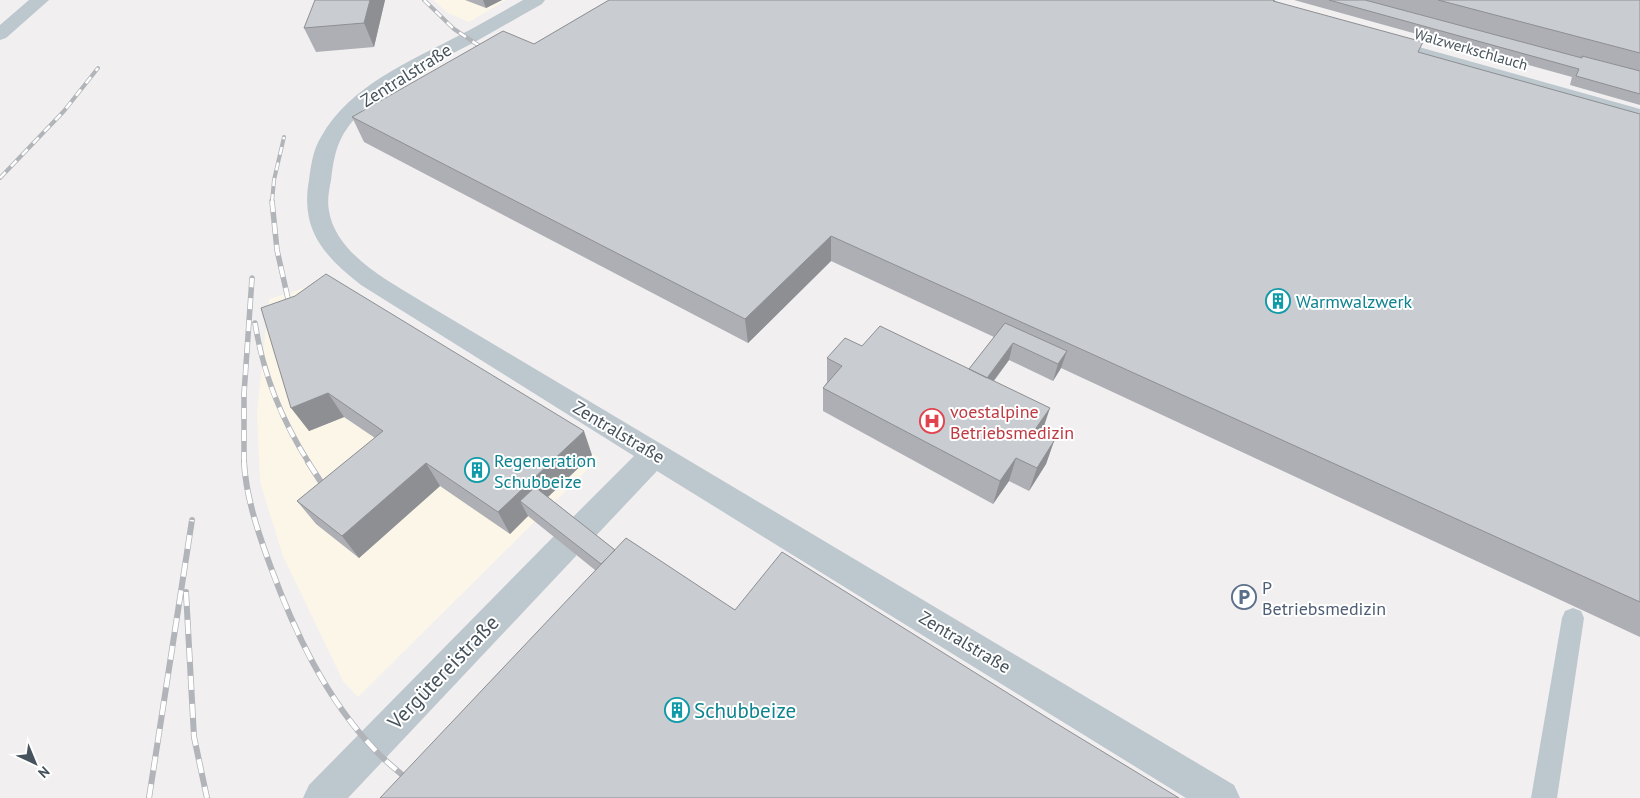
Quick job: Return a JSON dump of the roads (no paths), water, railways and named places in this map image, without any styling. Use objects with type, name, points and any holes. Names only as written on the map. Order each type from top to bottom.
[{"type":"street","points":[[0,34],[40,0]]},
{"type":"street","name":"Zentralstraße","points":[[536,0],[407,71],[355,108],[340,124],[327,144],[322,163],[318,212],[324,228],[339,252],[370,280],[1221,798]]},
{"type":"street","name":"Vergütereistraße","points":[[322,798],[655,454]]},
{"type":"lane","name":"Walzwerkschlauch","points":[[1380,40],[1640,113]]},
{"type":"lane","points":[[1544,798],[1573,618]]},
{"type":"railway","points":[[424,0],[454,29],[490,53]]},
{"type":"railway","points":[[0,178],[64,111],[98,68]]},
{"type":"railway","points":[[272,201],[274,180],[284,137]]},
{"type":"railway","points":[[272,201],[277,250],[291,312]]},
{"type":"railway","points":[[244,462],[244,394],[252,278]]},
{"type":"railway","points":[[255,323],[258,342],[274,396],[290,430],[309,463]]},
{"type":"railway","points":[[244,462],[250,501],[261,540],[279,590],[313,663],[341,709],[357,730],[384,759],[412,783]]},
{"type":"railway","points":[[308,462],[328,493]]},
{"type":"railway","points":[[149,798],[192,520]]},
{"type":"railway","points":[[186,592],[194,737],[207,798]]},
{"type":"place","name":"Warmwalzwerk","points":[[1278,301]]},
{"type":"place","name":"voestalpine Betriebsmedizin","points":[[932,421]]},
{"type":"place","name":"Regeneration Schubbeize","points":[[477,470]]},
{"type":"place","name":"P Betriebsmedizin","points":[[1244,597]]},
{"type":"place","name":"Schubbeize","points":[[677,710]]}]
